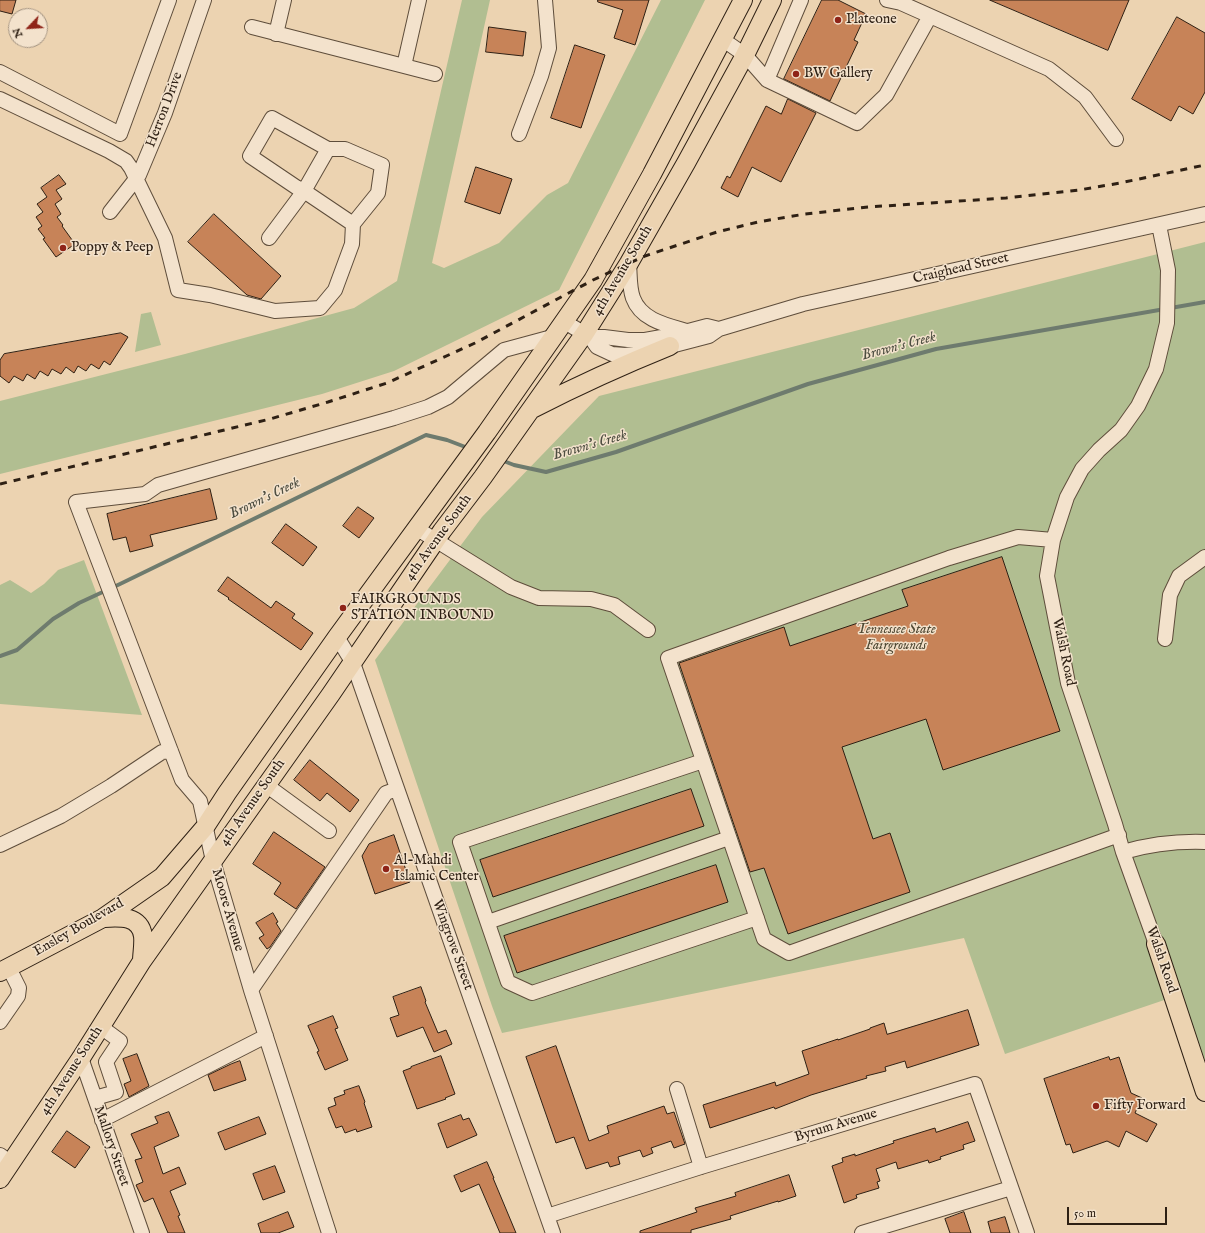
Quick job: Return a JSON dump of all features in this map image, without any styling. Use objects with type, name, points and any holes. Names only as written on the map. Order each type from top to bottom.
[{"type":"main road","name":"4th Avenue South","points":[[205,827],[227,793],[337,637],[487,432],[593,280],[652,174],[743,0]]},
{"type":"main road","name":"4th Avenue South","points":[[0,1179],[6,1159],[81,1058],[142,962],[353,663],[436,540],[587,335],[686,164],[745,55],[772,0]]},
{"type":"main road","points":[[530,411],[576,387],[670,346]]},
{"type":"main road","name":"Ensley Boulevard","points":[[5,970],[103,918],[162,877],[205,827]]},
{"type":"main road","points":[[103,918],[123,917],[131,919],[139,926],[143,936],[142,962]]},
{"type":"main road","name":"Walsh Road","points":[[1156,944],[1205,1092]]},
{"type":"street","points":[[0,72],[120,134],[169,0]]},
{"type":"street","name":"Herron Drive","points":[[110,212],[137,180],[165,113],[204,0]]},
{"type":"street","points":[[276,34],[284,0]]},
{"type":"street","points":[[404,66],[419,0]]},
{"type":"street","points":[[518,134],[541,76],[549,48],[545,0]]},
{"type":"street","points":[[767,80],[802,0]]},
{"type":"street","points":[[887,0],[930,16],[1049,69],[1085,98],[1116,139]]},
{"type":"street","points":[[722,39],[745,55],[767,80],[857,123],[886,95],[930,16]]},
{"type":"street","points":[[252,27],[435,74]]},
{"type":"street","points":[[0,98],[109,151],[126,161],[131,168],[165,238],[178,290],[210,295],[275,311],[320,308],[335,290],[352,244],[353,224],[378,193],[382,165],[345,148],[328,149],[272,118],[250,156],[353,224]]},
{"type":"street","points":[[269,238],[304,191],[328,149]]},
{"type":"street","name":"Craighead Street","points":[[564,321],[587,335],[597,347],[612,354],[635,354],[709,336],[719,330],[803,304],[1205,214]]},
{"type":"street","name":"Walsh Road","points":[[1156,944],[1068,683],[1047,576],[1052,540],[1067,497],[1082,469],[1099,450],[1121,430],[1138,406],[1156,369],[1167,323],[1168,270],[1159,225]]},
{"type":"street","points":[[629,263],[632,297],[643,314],[657,322],[687,331]]},
{"type":"street","name":"Craighead Street","points":[[587,335],[628,340],[645,340],[707,326],[719,330]]},
{"type":"street","name":"Moore Avenue","points":[[329,1233],[251,990],[213,861],[200,801],[182,780],[76,502],[145,494],[158,485],[408,414],[428,407],[448,397],[504,350],[552,337]]},
{"type":"street","points":[[416,528],[511,587],[539,598],[591,598],[614,604],[648,630]]},
{"type":"street","points":[[1052,540],[1018,537],[949,558],[668,658],[764,939],[788,953],[1119,835]]},
{"type":"street","points":[[1165,639],[1170,595],[1179,576],[1205,557]]},
{"type":"street","name":"Wingrove Street","points":[[337,637],[353,663],[553,1233]]},
{"type":"street","points":[[0,845],[61,816],[111,786],[162,752],[171,751]]},
{"type":"street","points":[[703,761],[460,842],[508,982],[532,993],[757,918]]},
{"type":"street","points":[[266,785],[329,831]]},
{"type":"street","points":[[251,990],[386,793],[397,789]]},
{"type":"street","points":[[488,922],[730,838]]},
{"type":"street","points":[[1124,852],[1143,846],[1172,842],[1205,842]]},
{"type":"street","points":[[0,1022],[18,996],[20,988],[5,970]]},
{"type":"street","points":[[95,1098],[116,1092],[106,1062],[120,1041],[101,1027]]},
{"type":"street","points":[[102,1120],[266,1036]]},
{"type":"street","name":"Mallory Street","points":[[81,1058],[142,1233]]},
{"type":"street","name":"Byrum Avenue","points":[[547,1216],[701,1167],[975,1084],[1027,1233]]},
{"type":"street","points":[[677,1089],[701,1167]]},
{"type":"street","points":[[862,1233],[1011,1188]]},
{"type":"green space","points":[[462,0],[490,0],[432,263],[444,268],[499,243],[547,195],[568,183],[661,0],[705,0],[559,290],[394,371],[322,394],[0,474],[0,401],[185,354],[354,308],[397,281]]},
{"type":"green space","name":"Tennessee State Fairgrounds","points":[[1205,242],[1205,1061],[1182,994],[1005,1054],[964,938],[502,1033],[375,660],[482,517],[599,396]]},
{"type":"green space","points":[[151,312],[161,345],[135,352],[141,314]]},
{"type":"green space","points":[[84,560],[142,715],[0,704],[0,585],[10,580],[31,593],[44,584],[58,570]]},
{"type":"building","points":[[0,0],[16,0],[14,8],[8,8],[8,13],[0,11]]},
{"type":"building","points":[[598,0],[649,0],[635,45],[614,38],[623,10],[598,2]]},
{"type":"building","points":[[822,0],[838,0],[866,14],[854,40],[858,42],[830,101],[784,79]]},
{"type":"building","points":[[990,0],[1129,0],[1108,50]]},
{"type":"building","points":[[1177,17],[1205,33],[1205,92],[1193,114],[1179,106],[1171,121],[1132,99]]},
{"type":"building","points":[[489,27],[526,32],[523,56],[486,52]]},
{"type":"building","points":[[575,45],[605,55],[581,128],[551,118]]},
{"type":"building","points":[[788,99],[816,113],[781,182],[752,167],[738,197],[721,188],[727,176],[730,178],[766,106],[781,114]]},
{"type":"building","points":[[476,167],[512,179],[500,214],[465,202]]},
{"type":"building","points":[[59,175],[66,184],[56,190],[62,199],[55,204],[61,214],[57,217],[75,244],[56,257],[43,239],[45,238],[38,229],[42,226],[36,217],[43,212],[37,204],[47,197],[41,188]]},
{"type":"building","points":[[214,214],[281,276],[261,299],[247,295],[188,242]]},
{"type":"building","points":[[121,333],[128,337],[110,365],[104,361],[99,369],[91,364],[86,371],[78,366],[74,373],[66,367],[61,374],[52,369],[48,376],[40,371],[35,379],[27,374],[23,381],[14,376],[9,383],[0,376],[0,360],[4,354]]},
{"type":"building","points":[[210,489],[217,519],[150,535],[153,546],[130,552],[126,537],[113,540],[107,514]]},
{"type":"building","points":[[358,507],[374,518],[359,538],[343,526]]},
{"type":"building","points":[[286,524],[317,547],[303,566],[272,543]]},
{"type":"building","points":[[1002,557],[1060,731],[943,770],[926,719],[842,747],[873,839],[890,833],[910,892],[788,934],[764,868],[750,872],[679,663],[784,627],[790,646],[908,606],[902,590]]},
{"type":"building","points":[[228,577],[271,608],[276,601],[295,614],[292,618],[313,633],[301,650],[218,591]]},
{"type":"building","points":[[310,760],[359,800],[350,812],[327,793],[320,801],[294,780]]},
{"type":"building","points":[[691,789],[704,826],[493,897],[480,860]]},
{"type":"building","points":[[274,832],[325,867],[296,909],[274,894],[281,883],[253,864]]},
{"type":"building","name":"Al-Mahdi Islamic Center","points":[[394,835],[410,882],[375,894],[362,856],[369,844]]},
{"type":"building","points":[[716,865],[728,902],[517,973],[504,936]]},
{"type":"building","points":[[273,913],[278,922],[276,923],[281,931],[267,949],[259,938],[264,935],[256,923]]},
{"type":"building","points":[[421,987],[426,1001],[425,1002],[438,1033],[446,1030],[452,1044],[434,1052],[423,1027],[397,1037],[390,1018],[399,1015],[393,997]]},
{"type":"building","points":[[968,1010],[979,1045],[907,1068],[905,1061],[885,1067],[886,1071],[866,1076],[867,1078],[811,1095],[775,1109],[774,1107],[710,1128],[703,1105],[775,1082],[776,1086],[809,1074],[802,1051],[838,1040],[884,1023],[887,1034]]},
{"type":"building","points":[[333,1016],[338,1028],[335,1029],[348,1060],[325,1070],[317,1052],[319,1051],[308,1026]]},
{"type":"building","points":[[556,1046],[589,1141],[609,1133],[607,1126],[664,1106],[667,1114],[674,1112],[685,1144],[674,1148],[671,1141],[651,1148],[653,1153],[643,1157],[640,1150],[618,1157],[620,1164],[610,1167],[608,1162],[586,1169],[574,1137],[556,1143],[526,1057]]},
{"type":"building","points":[[137,1054],[149,1086],[129,1097],[124,1084],[131,1081],[123,1059]]},
{"type":"building","points":[[441,1056],[455,1094],[445,1098],[446,1099],[417,1109],[403,1071]]},
{"type":"building","name":"Fifty Forward","points":[[1109,1057],[1110,1060],[1119,1057],[1131,1093],[1142,1098],[1135,1113],[1157,1124],[1147,1142],[1126,1131],[1119,1147],[1107,1141],[1073,1153],[1070,1144],[1066,1145],[1044,1079]]},
{"type":"building","points":[[240,1061],[246,1080],[214,1091],[208,1075]]},
{"type":"building","points":[[359,1086],[372,1127],[357,1132],[356,1129],[345,1133],[342,1126],[336,1128],[328,1108],[336,1105],[334,1098],[345,1094],[344,1091]]},
{"type":"building","points":[[169,1112],[179,1136],[154,1147],[163,1174],[179,1167],[186,1184],[170,1191],[180,1215],[178,1216],[185,1233],[168,1233],[153,1198],[144,1202],[136,1185],[143,1182],[135,1160],[142,1158],[131,1134],[158,1123],[155,1117]]},
{"type":"building","points":[[461,1115],[463,1120],[469,1118],[477,1135],[447,1148],[438,1124]]},
{"type":"building","points":[[259,1117],[266,1134],[225,1150],[218,1133]]},
{"type":"building","points":[[968,1122],[975,1141],[963,1145],[964,1149],[940,1157],[941,1159],[929,1163],[928,1160],[898,1169],[896,1162],[876,1169],[880,1181],[877,1182],[879,1188],[856,1195],[857,1198],[844,1203],[832,1166],[843,1162],[842,1158],[855,1154],[855,1156],[894,1143],[893,1141],[935,1128],[936,1132]]},
{"type":"building","points":[[67,1131],[90,1147],[75,1168],[52,1152]]},
{"type":"building","points":[[487,1162],[516,1233],[500,1233],[479,1184],[461,1192],[454,1176]]},
{"type":"building","points":[[275,1166],[285,1192],[263,1200],[253,1174]]},
{"type":"building","points":[[789,1175],[796,1196],[730,1216],[731,1219],[691,1230],[691,1233],[640,1233],[640,1231],[697,1212],[695,1208],[736,1196],[735,1193]]},
{"type":"building","points":[[288,1212],[294,1227],[278,1233],[261,1233],[258,1224]]},
{"type":"building","points":[[964,1212],[971,1233],[950,1233],[945,1219]]},
{"type":"building","points":[[1005,1217],[1010,1233],[991,1233],[988,1222]]},
{"type":"waterway","name":"Brown's Creek","points":[[501,460],[514,465],[546,472],[616,452],[808,384],[936,349],[1205,302]]},
{"type":"waterway","name":"Brown's Creek","points":[[0,656],[17,650],[53,619],[79,603],[426,435],[447,440],[468,448]]},
{"type":"railway","points":[[0,484],[270,419],[387,383],[475,343],[593,280],[645,256],[717,232],[758,222],[805,214],[868,207],[1006,198],[1079,190],[1205,165]]},
{"type":"place","name":"Plateone","points":[[838,20]]},
{"type":"place","name":"BW Gallery","points":[[796,74]]},
{"type":"place","name":"Poppy & Peep","points":[[63,248]]},
{"type":"place","name":"FAIRGROUNDS STATION INBOUND","points":[[343,608]]},
{"type":"place","name":"Al-Mahdi Islamic Center","points":[[386,869]]},
{"type":"place","name":"Fifty Forward","points":[[1096,1106]]}]
